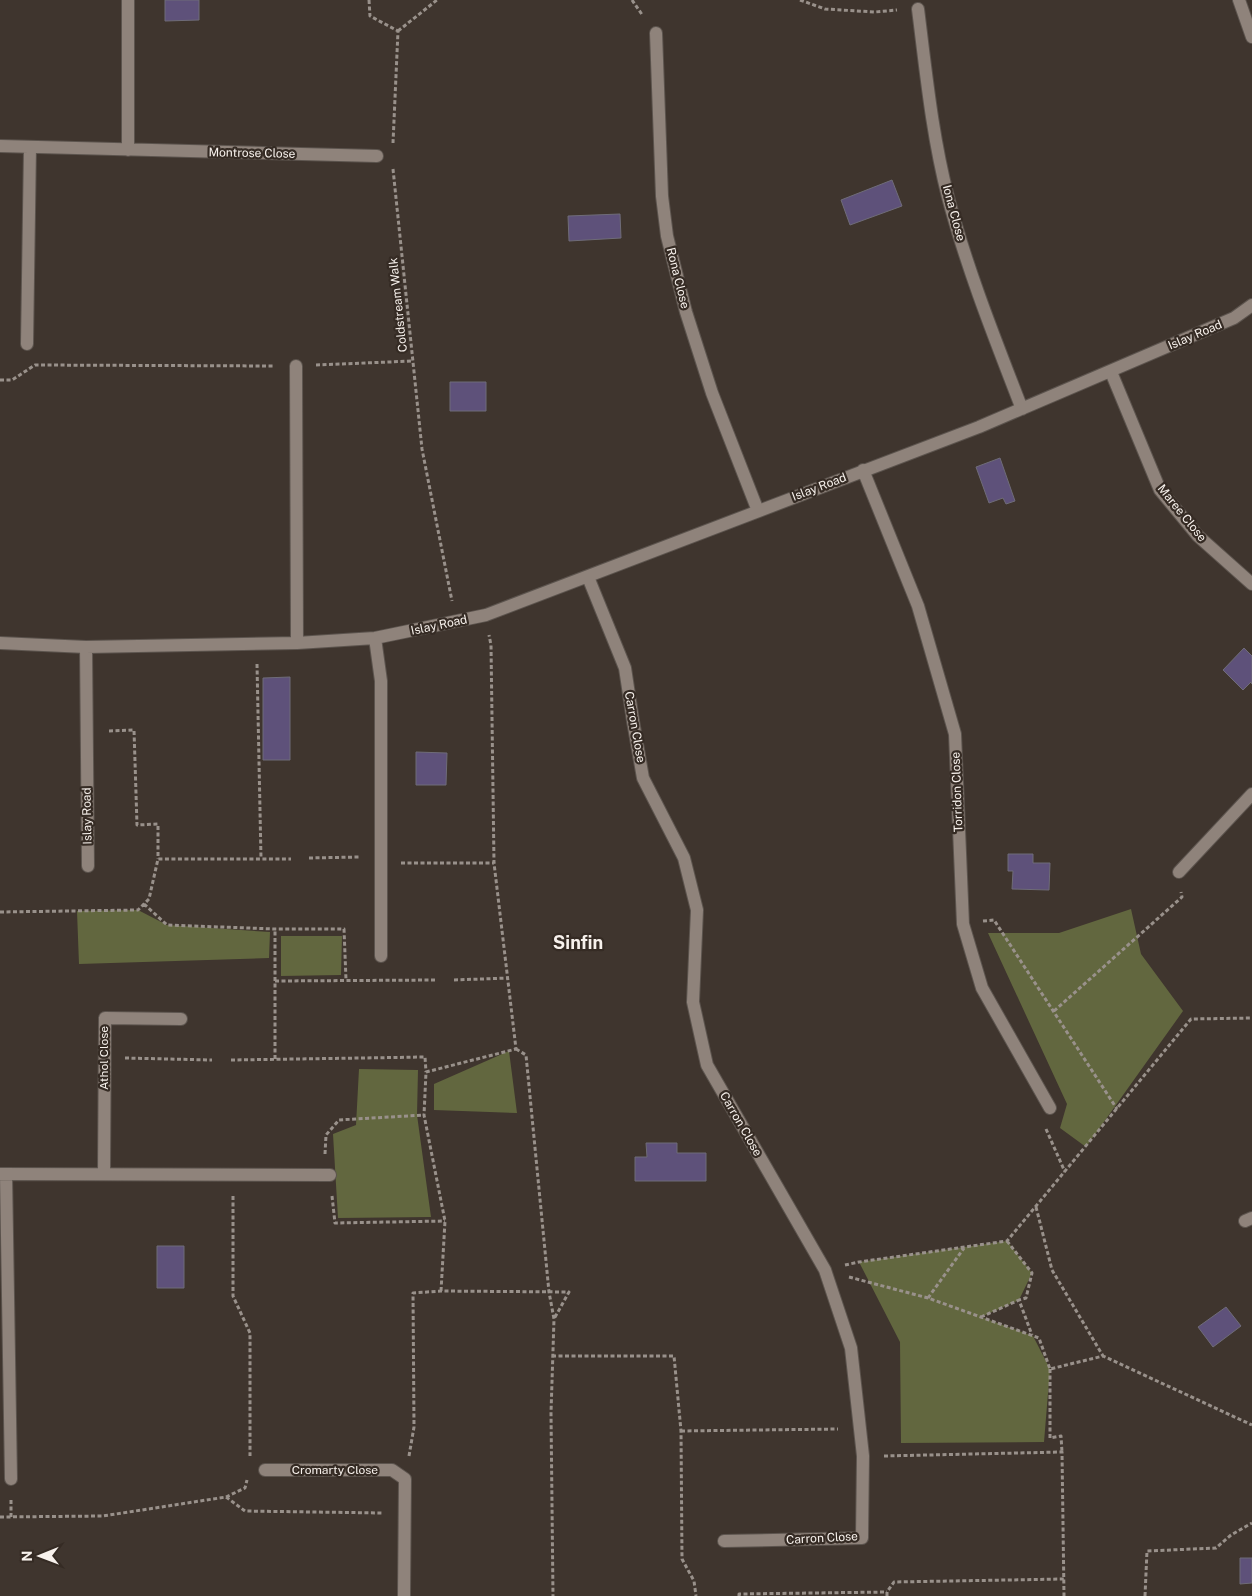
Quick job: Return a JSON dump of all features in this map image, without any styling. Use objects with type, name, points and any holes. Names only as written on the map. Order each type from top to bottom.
[{"type":"street","points":[[128,0],[128,150]]},
{"type":"street","points":[[1239,0],[1252,37]]},
{"type":"street","name":"Iona Close","points":[[918,9],[933,124],[948,196],[977,293],[1022,409]]},
{"type":"street","name":"Rona Close","points":[[656,33],[662,196],[667,236],[686,312],[712,394],[758,511]]},
{"type":"street","name":"Montrose Close","points":[[0,146],[377,156]]},
{"type":"street","points":[[27,344],[30,147]]},
{"type":"street","name":"Islay Road","points":[[0,643],[86,647],[297,643],[375,638],[486,615],[1022,409],[1234,318],[1252,305]]},
{"type":"street","points":[[296,366],[297,643]]},
{"type":"street","name":"Maree Close","points":[[1111,372],[1160,490],[1198,536],[1252,584]]},
{"type":"street","name":"Torridon Close","points":[[863,470],[918,606],[955,734],[963,924],[982,988],[1050,1108]]},
{"type":"street","name":"Carron Close","points":[[588,577],[626,668],[633,721],[644,778],[684,858],[695,901],[697,910],[693,1002],[708,1065],[825,1270],[851,1348],[863,1456],[862,1538],[724,1541]]},
{"type":"street","points":[[375,638],[381,681],[381,956]]},
{"type":"street","name":"Islay Road","points":[[86,647],[88,866]]},
{"type":"street","points":[[1179,872],[1252,794]]},
{"type":"street","name":"Athol Close","points":[[104,1174],[105,1018],[181,1019]]},
{"type":"street","points":[[11,1479],[3,1174],[324,1175]]},
{"type":"street","name":"Cromarty Close","points":[[265,1470],[392,1470],[405,1479]]},
{"type":"street","points":[[404,1596],[405,1479]]},
{"type":"path","points":[[369,0],[370,16],[398,31]]},
{"type":"path","points":[[392,150],[398,31],[436,0]]},
{"type":"path","points":[[800,0],[825,9],[875,12],[918,9]]},
{"type":"path","name":"Coldstream Walk","points":[[392,160],[422,449],[456,621]]},
{"type":"path","points":[[0,380],[12,380],[35,366],[296,366],[413,361]]},
{"type":"path","points":[[486,615],[491,645],[494,863],[516,1049]]},
{"type":"path","points":[[256,644],[261,859]]},
{"type":"path","points":[[0,912],[138,910],[149,899],[158,859],[158,824],[137,825],[134,730],[86,731]]},
{"type":"path","points":[[308,858],[494,863]]},
{"type":"path","points":[[158,859],[291,859]]},
{"type":"path","points":[[1054,1010],[1182,897],[1179,872]]},
{"type":"path","points":[[144,904],[167,925],[275,929],[344,928],[346,980]]},
{"type":"path","points":[[963,924],[994,920],[1117,1108]]},
{"type":"path","points":[[275,929],[276,1059]]},
{"type":"path","points":[[454,980],[508,978]]},
{"type":"path","points":[[275,981],[437,980]]},
{"type":"path","points":[[825,1270],[859,1262],[1007,1241],[1191,1019],[1252,1018]]},
{"type":"path","points":[[426,1072],[516,1049],[526,1055],[549,1292],[554,1319],[552,1356],[553,1596]]},
{"type":"path","points":[[231,1060],[425,1057],[424,1115],[445,1221],[441,1291]]},
{"type":"path","points":[[104,1058],[212,1060]]},
{"type":"path","points":[[1050,1108],[1045,1128],[1065,1172]]},
{"type":"path","points":[[424,1115],[339,1120],[326,1135],[324,1175],[335,1223],[445,1221]]},
{"type":"path","points":[[233,1175],[233,1296],[250,1333],[250,1458]]},
{"type":"path","points":[[1036,1207],[1052,1270],[1103,1356],[1252,1425]]},
{"type":"path","points":[[980,1317],[1026,1298],[1032,1273],[1007,1241]]},
{"type":"path","points":[[928,1298],[964,1247]]},
{"type":"path","points":[[825,1270],[928,1298],[1039,1338],[1050,1369],[1050,1438],[1062,1436],[1064,1596]]},
{"type":"path","points":[[405,1479],[414,1427],[413,1293],[441,1291],[569,1292],[554,1319]]},
{"type":"path","points":[[1019,1300],[1032,1336]]},
{"type":"path","points":[[552,1356],[674,1356],[681,1431],[682,1559],[694,1582],[696,1596]]},
{"type":"path","points":[[1050,1369],[1103,1356]]},
{"type":"path","points":[[681,1431],[859,1428]]},
{"type":"path","points":[[863,1456],[1062,1452]]},
{"type":"path","points":[[0,1517],[103,1516],[226,1497],[245,1512],[404,1513]]},
{"type":"path","points":[[1145,1596],[1147,1551],[1216,1548],[1231,1535],[1252,1523]]},
{"type":"path","points":[[739,1596],[739,1594],[887,1594],[894,1582],[1064,1579]]},
{"type":"green space","points":[[1131,909],[1141,954],[1183,1011],[1086,1147],[1060,1128],[1067,1104],[988,933],[1059,933]]},
{"type":"green space","points":[[138,910],[167,925],[270,932],[269,958],[79,964],[77,911]]},
{"type":"green space","points":[[281,936],[342,936],[341,975],[281,976]]},
{"type":"green space","points":[[509,1051],[517,1113],[434,1110],[434,1084]]},
{"type":"green space","points":[[359,1069],[418,1070],[417,1115],[431,1217],[338,1218],[333,1134],[356,1125]]},
{"type":"green space","points":[[1007,1241],[1032,1273],[1019,1300],[981,1317],[1033,1336],[1050,1369],[1044,1442],[901,1443],[900,1342],[859,1262]]},
{"type":"building","points":[[165,0],[199,0],[199,20],[165,21]]},
{"type":"building","points":[[892,180],[902,206],[850,225],[841,200]]},
{"type":"building","points":[[620,214],[621,238],[569,241],[568,216]]},
{"type":"building","points":[[450,382],[486,382],[486,411],[450,411]]},
{"type":"building","points":[[1000,458],[1015,501],[1006,504],[1003,498],[989,503],[976,467]]},
{"type":"building","points":[[1244,648],[1252,656],[1252,684],[1251,682],[1243,690],[1223,670]]},
{"type":"building","points":[[290,677],[290,760],[263,760],[263,678]]},
{"type":"building","points":[[416,752],[447,753],[446,785],[416,785]]},
{"type":"building","points":[[1008,854],[1033,854],[1033,863],[1050,863],[1049,890],[1012,889],[1013,871],[1008,871]]},
{"type":"building","points":[[646,1143],[677,1143],[677,1153],[706,1153],[706,1181],[635,1181],[635,1157],[647,1157]]},
{"type":"building","points":[[157,1246],[184,1246],[184,1288],[157,1288]]},
{"type":"building","points":[[1226,1307],[1241,1326],[1213,1347],[1198,1327]]},
{"type":"building","points":[[1240,1558],[1252,1558],[1252,1583],[1240,1584]]},
{"type":"district","name":"Sinfin","points":[[578,943]]}]
